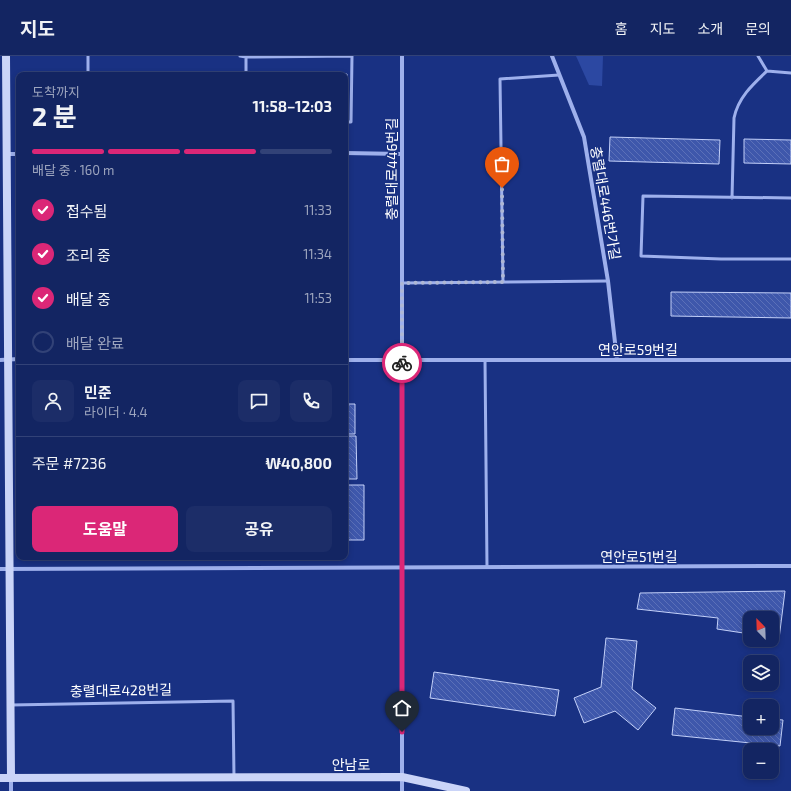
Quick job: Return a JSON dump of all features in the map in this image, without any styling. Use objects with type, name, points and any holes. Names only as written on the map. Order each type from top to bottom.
[{"type":"street","points":[[6,56],[4,360],[10,569],[11,791]]},
{"type":"street","name":"충렬대로446번길","points":[[402,56],[402,791]]},
{"type":"street","name":"충렬대로446번가길","points":[[552,56],[584,137],[608,281],[617,360]]},
{"type":"street","points":[[348,153],[402,154]]},
{"type":"street","points":[[6,154],[16,154]]},
{"type":"street","points":[[4,360],[16,360]]},
{"type":"street","name":"연안로59번길","points":[[348,360],[791,360]]},
{"type":"street","name":"연안로51번길","points":[[0,569],[791,566]]},
{"type":"street","name":"안남로","points":[[0,778],[402,777],[466,791]]},
{"type":"lane","points":[[88,56],[88,72]]},
{"type":"lane","points":[[240,56],[352,56],[351,122],[348,122]]},
{"type":"lane","points":[[758,56],[766,71]]},
{"type":"lane","points":[[246,57],[246,72]]},
{"type":"lane","points":[[732,198],[734,118],[736,110],[745,93],[766,71],[791,73]]},
{"type":"lane","points":[[503,282],[500,79],[559,75]]},
{"type":"lane","points":[[791,198],[643,196],[641,256],[721,259],[791,259]]},
{"type":"lane","points":[[402,283],[608,281]]},
{"type":"lane","points":[[485,360],[487,568]]},
{"type":"lane","name":"충렬대로428번길","points":[[11,705],[233,701],[234,777]]},
{"type":"shaded area","points":[[576,56],[603,56],[602,86],[589,85]]},
{"type":"building","points":[[610,137],[720,140],[719,164],[609,161]]},
{"type":"building","points":[[744,139],[791,140],[791,164],[744,163]]},
{"type":"building","points":[[671,292],[791,293],[791,318],[671,316]]},
{"type":"building","points":[[348,404],[355,404],[355,434],[348,434]]},
{"type":"building","points":[[348,436],[356,436],[357,479],[348,479]]},
{"type":"building","points":[[348,485],[364,485],[364,540],[348,540]]},
{"type":"building","points":[[785,591],[779,639],[779,611],[743,611],[743,633],[717,629],[718,618],[637,609],[640,593]]},
{"type":"building","points":[[606,638],[637,641],[632,689],[656,708],[638,730],[615,711],[584,723],[574,698],[601,687]]},
{"type":"building","points":[[434,672],[559,690],[555,716],[430,698]]},
{"type":"building","points":[[675,708],[743,716],[743,735],[779,735],[779,720],[783,720],[780,746],[779,743],[751,743],[672,735]]},
{"type":"way so far","points":[[402,363],[402,283],[503,282],[502,188]]},
{"type":"route","points":[[402,363],[402,732]]}]
